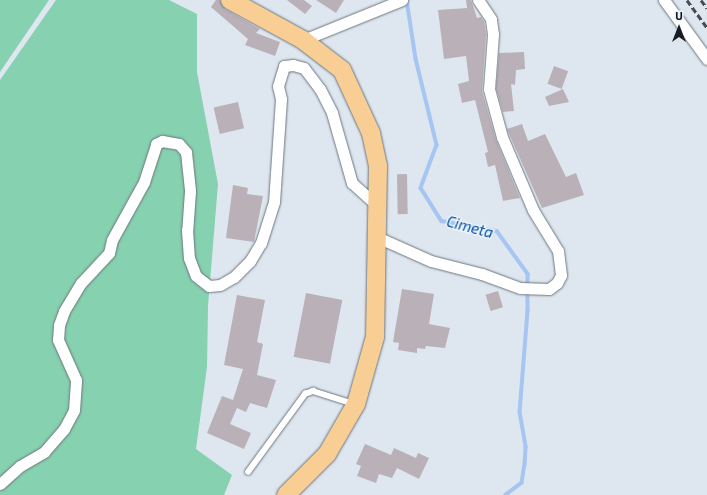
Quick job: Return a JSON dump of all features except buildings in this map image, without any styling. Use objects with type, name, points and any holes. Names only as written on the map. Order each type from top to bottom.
[{"type":"highway","points":[[230,0],[303,40],[342,70],[371,133],[378,166],[375,204],[377,237],[375,337],[356,404],[327,454],[300,489],[286,495]]},
{"type":"street","points":[[303,40],[401,0]]},
{"type":"street","points":[[377,237],[431,261],[482,274],[520,288],[549,288],[557,283],[561,275],[558,251],[533,210],[502,137],[489,89],[492,34],[491,19],[478,0]]},
{"type":"street","points":[[664,0],[707,59]]},
{"type":"street","points":[[0,484],[20,466],[44,452],[64,429],[74,410],[76,380],[58,340],[59,324],[64,311],[81,283],[108,253],[112,240],[144,182],[156,144],[162,141],[179,144],[186,152],[190,191],[187,230],[189,258],[196,276],[209,286],[220,285],[234,277],[250,260],[261,243],[274,202],[281,99],[278,86],[284,66],[293,65],[304,68],[320,89],[332,113],[352,183],[375,204]]},
{"type":"lane","points":[[248,472],[305,394],[313,391],[356,404]]},
{"type":"green space","points":[[0,0],[49,0],[0,72]]},
{"type":"green space","points":[[56,0],[169,0],[197,14],[197,72],[218,184],[208,306],[207,367],[196,449],[232,475],[224,495],[0,495],[0,80]]},
{"type":"waterway","name":"Cimeta","points":[[407,0],[416,59],[437,145],[421,188],[442,221],[497,231],[528,274],[528,311],[520,412],[526,447],[525,464],[522,483],[506,495]]},
{"type":"railway","points":[[687,0],[707,28]]},
{"type":"railway","points":[[701,0],[707,8]]}]
